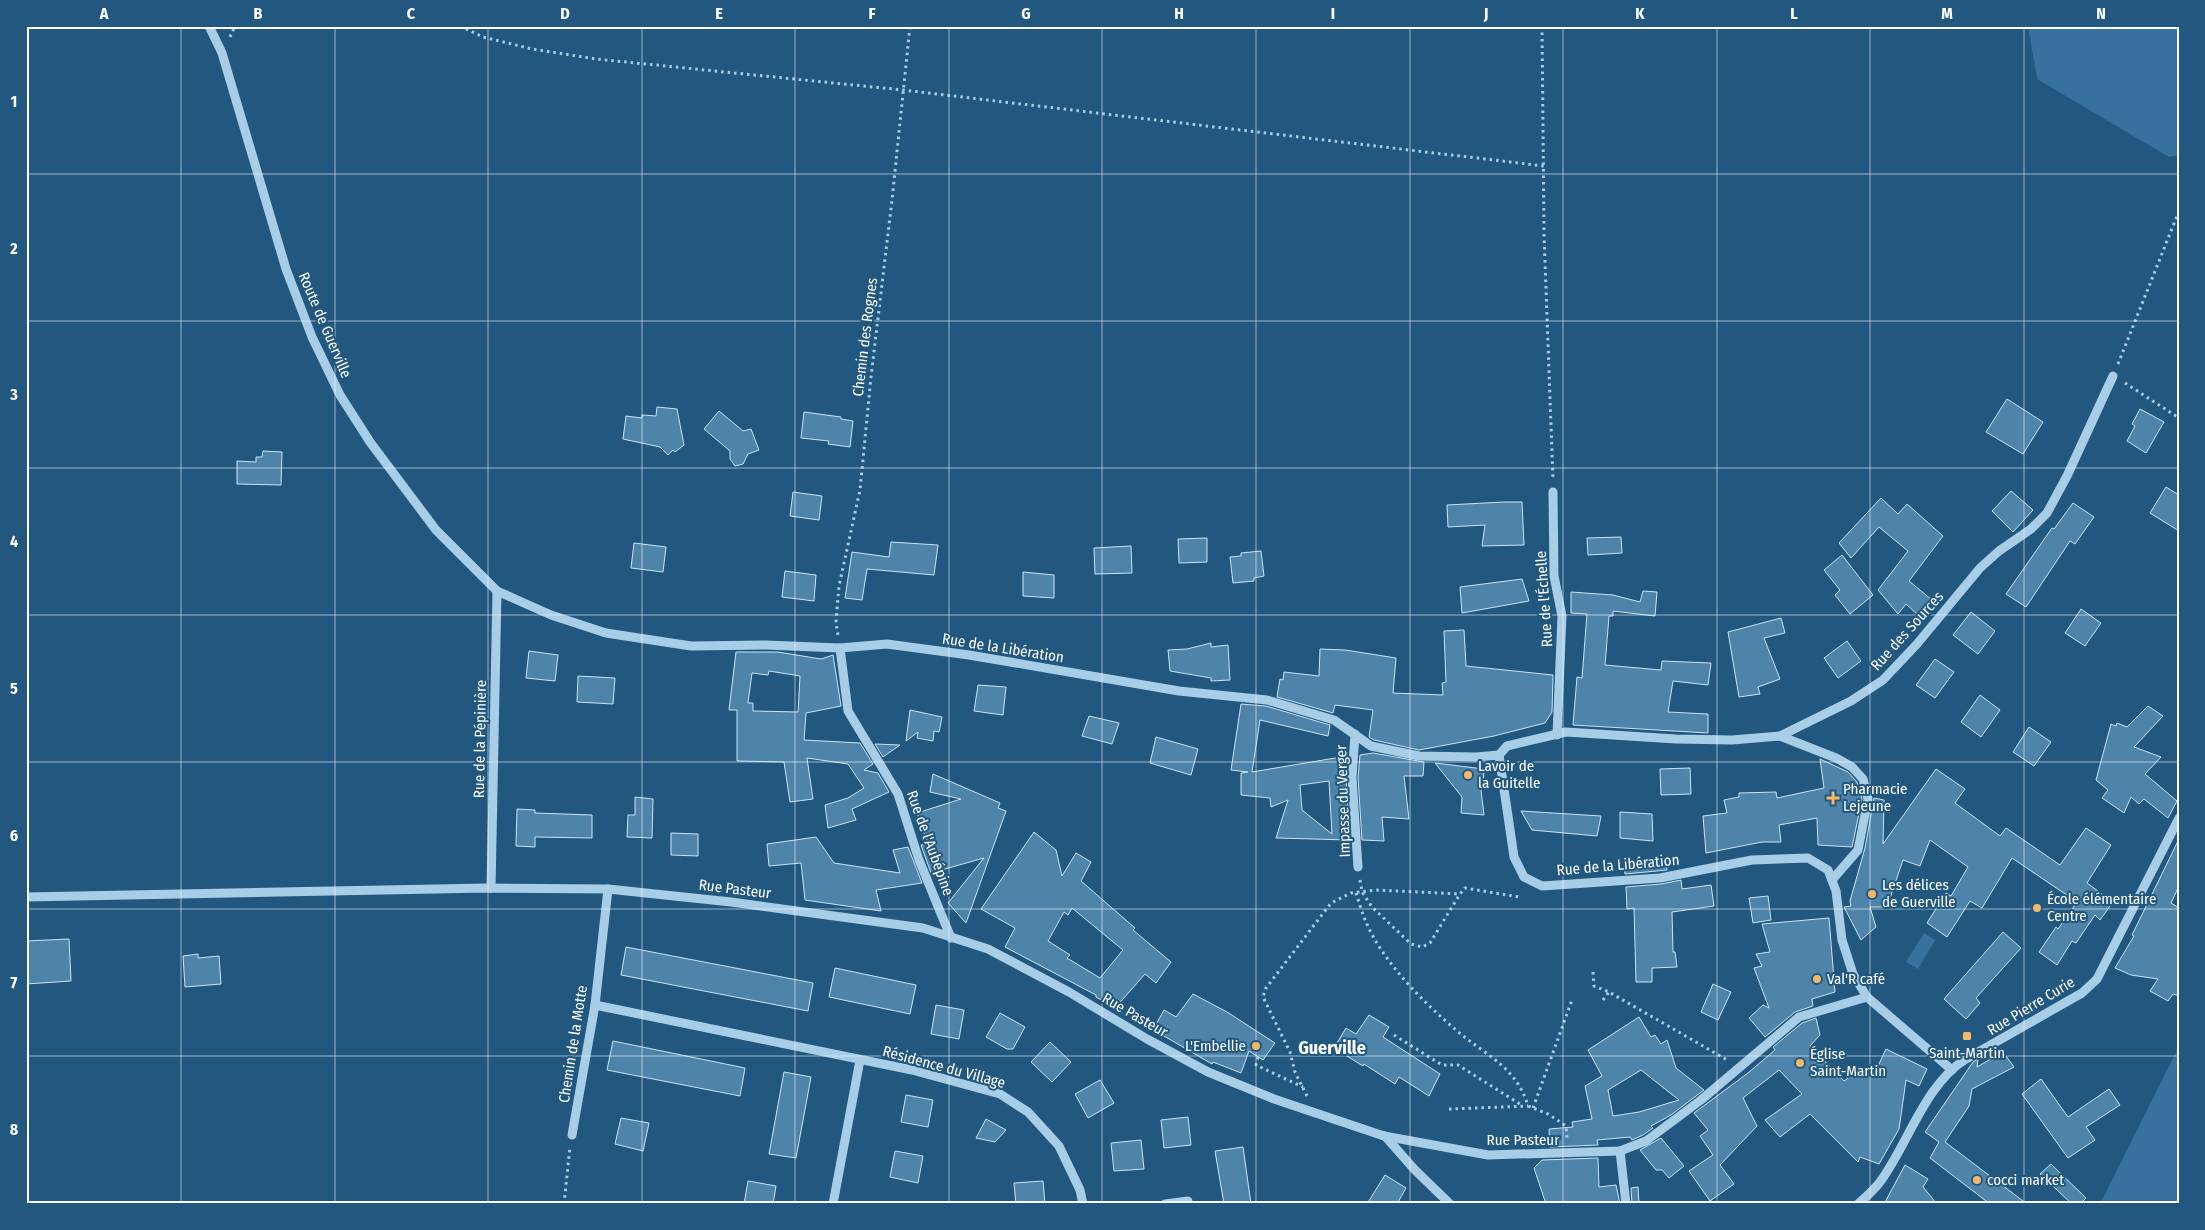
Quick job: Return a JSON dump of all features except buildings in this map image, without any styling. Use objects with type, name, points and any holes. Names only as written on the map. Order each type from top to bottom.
[{"type":"street","name":"Route de Guerville","points":[[209,26],[222,53],[286,269],[312,337],[340,395],[370,442],[436,530],[497,591]]},
{"type":"street","name":"Rue des Sources","points":[[1557,735],[1566,732],[1676,739],[1732,740],[1780,736],[1851,701],[1883,680],[1917,644],[1980,568],[2047,513],[2086,436],[2113,376]]},
{"type":"street","name":"Rue de l'Échelle","points":[[1553,492],[1554,576],[1562,616],[1557,735]]},
{"type":"street","name":"Rue de la Libération","points":[[497,591],[551,615],[606,633],[691,646],[766,645],[840,648],[887,644],[969,655],[1179,691],[1267,700],[1334,720],[1371,746],[1419,756],[1476,757],[1499,755],[1507,746],[1557,735]]},
{"type":"street","name":"Rue de la Pépinière","points":[[491,888],[497,591]]},
{"type":"street","name":"Rue de l'Aubépine","points":[[840,648],[848,711],[898,794],[919,860],[951,938]]},
{"type":"street","name":"Impasse du Verger","points":[[1354,734],[1352,778],[1358,867]]},
{"type":"street","points":[[1780,736],[1836,758],[1852,768],[1863,779],[1868,798],[1858,850],[1832,880],[1836,891],[1842,940],[1853,974],[1867,997],[1952,1070]]},
{"type":"street","name":"Rue de la Libération","points":[[1499,755],[1514,857],[1524,877],[1542,886],[1660,878],[1752,860],[1808,858],[1828,870],[1832,880]]},
{"type":"street","name":"Rue Pierre Curie","points":[[1858,1204],[1879,1184],[1936,1087],[1952,1070],[1966,1059],[2082,993],[2097,979],[2179,818]]},
{"type":"street","name":"Rue Pasteur","points":[[26,897],[491,888],[608,889],[732,902],[923,928],[988,949],[1070,992],[1147,1039],[1208,1072],[1274,1099],[1384,1136],[1488,1155],[1620,1152],[1646,1141],[1701,1100],[1800,1017],[1867,997]]},
{"type":"street","name":"Chemin de la Motte","points":[[572,1135],[595,1005],[608,889]]},
{"type":"street","name":"Résidence du Village","points":[[595,1005],[912,1070],[1000,1094],[1028,1112],[1059,1146],[1080,1190],[1083,1204]]},
{"type":"street","name":"Résidence du Village","points":[[833,1204],[860,1060]]},
{"type":"street","points":[[1384,1136],[1450,1204]]},
{"type":"street","points":[[1620,1152],[1626,1204]]},
{"type":"street","points":[[1165,1204],[1188,1201]]},
{"type":"path","points":[[460,26],[483,37],[499,41],[596,59],[903,90],[1544,166]]},
{"type":"path","name":"Chemin des Rognes","points":[[840,648],[836,622],[839,586],[860,490],[871,377],[900,136],[910,26]]},
{"type":"path","points":[[1542,26],[1544,234],[1553,492]]},
{"type":"path","points":[[2179,211],[2113,376],[2179,418]]},
{"type":"path","points":[[1358,867],[1362,892],[1372,907],[1411,944],[1422,947],[1430,943],[1465,888],[1519,897]]},
{"type":"path","points":[[1315,1112],[1296,1072],[1290,1052],[1263,997],[1266,988],[1331,903],[1356,893],[1376,890],[1460,894]]},
{"type":"path","points":[[1356,893],[1370,930],[1398,972],[1426,1003],[1450,1025],[1511,1072],[1523,1090],[1528,1106]]},
{"type":"path","points":[[1593,972],[1594,986],[1609,992],[1740,1067]]},
{"type":"path","points":[[1603,1000],[1609,992]]},
{"type":"path","points":[[1532,1108],[1572,1000]]},
{"type":"path","points":[[1394,1035],[1442,1065],[1458,1065],[1523,1106]]},
{"type":"path","points":[[1258,1057],[1256,1065],[1303,1087]]},
{"type":"path","points":[[1449,1109],[1528,1106],[1548,1114],[1566,1126],[1568,1153]]},
{"type":"path","points":[[564,1204],[572,1135]]},
{"type":"shaded area","points":[[2028,26],[2179,26],[2179,155],[2169,157],[2037,79]]},
{"type":"shaded area","points":[[1924,933],[1935,940],[1918,969],[1906,962]]},
{"type":"shaded area","points":[[2179,1046],[2179,1204],[2100,1204]]},
{"type":"place","name":"Lavoir de la Guitelle","points":[[1468,775]]},
{"type":"place","name":"Pharmacie Lejeune","points":[[1833,798]]},
{"type":"place","name":"Les délices de Guerville","points":[[1872,894]]},
{"type":"place","name":"École élémentaire Centre","points":[[2037,908]]},
{"type":"place","name":"Val'R café","points":[[1817,979]]},
{"type":"place","name":"Saint-Martin","points":[[1967,1036]]},
{"type":"place","name":"L'Embellie","points":[[1256,1046]]},
{"type":"place","name":"Église Saint-Martin","points":[[1800,1063]]},
{"type":"place","name":"cocci market","points":[[1977,1180]]},
{"type":"district","name":"Guerville","points":[[1332,1048]]}]
